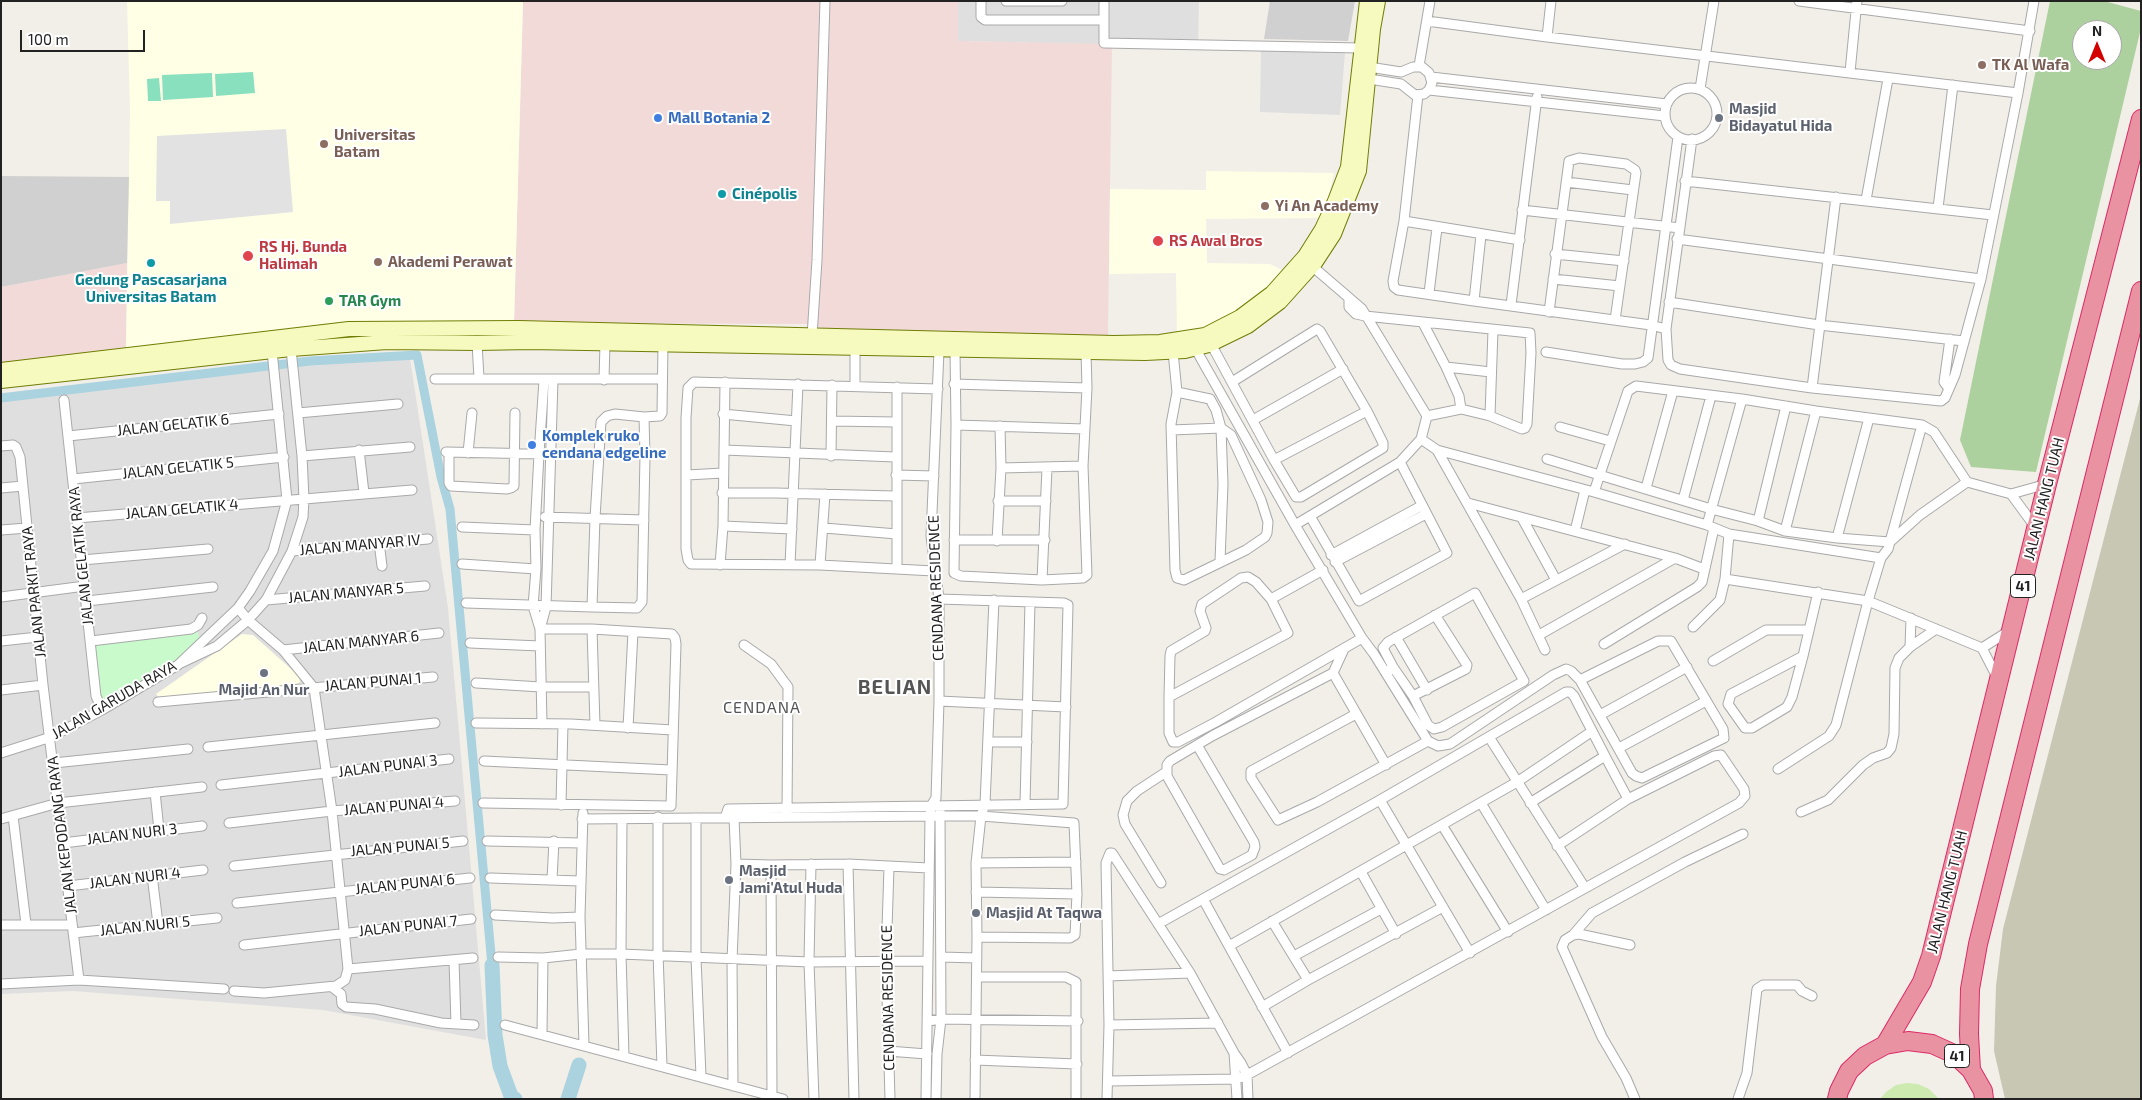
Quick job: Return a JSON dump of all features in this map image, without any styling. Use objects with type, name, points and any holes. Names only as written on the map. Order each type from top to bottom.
[{"type":"highway","name":"JALAN HANG TUAH","points":[[1885,1045],[1922,982],[1932,956],[2047,484],[2141,119]]},
{"type":"highway","name":"41","points":[[1971,1070],[1970,989],[1978,944],[2141,291]]},
{"type":"highway","name":"41","points":[[1835,1096],[1849,1071],[1865,1056],[1885,1045],[1908,1040],[1932,1044],[1954,1054],[1971,1070],[1982,1090],[1984,1099]]},
{"type":"main road","points":[[1,381],[273,361],[291,353],[348,343],[539,328],[812,336],[1086,352],[1174,352],[1211,344],[1248,326],[1280,302],[1312,266],[1334,234],[1348,204],[1360,171],[1358,140],[1360,48],[1367,1]]},
{"type":"main road","points":[[1,370],[349,329],[432,335],[477,343],[663,344],[939,351],[990,345],[1160,342],[1205,335],[1240,317],[1272,293],[1305,256],[1322,229],[1358,140],[1378,1]]},
{"type":"street","points":[[812,336],[817,260],[825,1]]},
{"type":"street","points":[[981,1],[981,17],[985,20],[1104,20]]},
{"type":"street","points":[[1006,1],[1062,1]]},
{"type":"street","points":[[1104,1],[1104,43],[1360,48]]},
{"type":"street","points":[[1419,66],[1430,1]]},
{"type":"street","points":[[1548,37],[1551,1]]},
{"type":"street","points":[[1700,89],[1714,1]]},
{"type":"street","points":[[1799,1],[1857,5],[2030,31]]},
{"type":"street","points":[[1692,140],[1666,328],[1668,360],[1671,365],[1680,369],[1812,388],[1941,401],[1949,389],[1981,279],[2018,94],[2034,1]]},
{"type":"street","points":[[1850,72],[1857,5]]},
{"type":"street","points":[[1427,21],[2018,94]]},
{"type":"street","points":[[1419,66],[1426,69],[1431,76],[1432,83],[1429,90],[1424,94],[1418,95],[1411,93],[1402,84],[1369,73],[1402,72],[1419,66]]},
{"type":"street","points":[[1431,76],[1667,104]]},
{"type":"street","points":[[1866,200],[1888,79]]},
{"type":"street","points":[[1938,208],[1953,85]]},
{"type":"street","points":[[1511,305],[1538,89]]},
{"type":"street","points":[[1684,89],[1700,89],[1712,98],[1716,105],[1716,120],[1709,132],[1703,137],[1692,140],[1678,137],[1671,130],[1665,116],[1667,104],[1671,97],[1684,89]]},
{"type":"street","points":[[1429,90],[1665,116]]},
{"type":"street","points":[[1418,95],[1404,222],[1393,281],[1394,287],[1398,290],[1429,293],[1549,312],[1651,324],[1666,328]]},
{"type":"street","points":[[1546,352],[1622,364],[1643,362],[1648,358],[1651,324],[1678,137]]},
{"type":"street","points":[[1549,312],[1555,254],[1569,161],[1572,159],[1626,164],[1635,170],[1636,173],[1615,320]]},
{"type":"street","points":[[1685,180],[1993,215]]},
{"type":"street","points":[[1566,182],[1633,190]]},
{"type":"street","points":[[1812,388],[1836,197]]},
{"type":"street","points":[[1522,210],[1680,228]]},
{"type":"street","points":[[1404,222],[1520,240]]},
{"type":"street","points":[[1429,293],[1437,228]]},
{"type":"street","points":[[1474,301],[1481,235]]},
{"type":"street","points":[[1677,239],[1981,279]]},
{"type":"street","points":[[1555,254],[1624,261]]},
{"type":"street","points":[[1295,525],[1400,462],[1421,439],[1426,416],[1356,302],[1349,300],[1312,266]]},
{"type":"street","points":[[1553,279],[1620,286]]},
{"type":"street","points":[[1669,302],[1819,324],[1964,341]]},
{"type":"street","points":[[1365,316],[1530,333],[1531,353],[1526,426],[1522,429],[1490,416],[1461,409],[1426,416]]},
{"type":"street","points":[[1422,323],[1446,367],[1459,396],[1461,409]]},
{"type":"street","points":[[1211,344],[1274,460],[1296,497],[1301,497],[1382,450],[1383,443],[1367,412],[1320,331],[1315,329],[1232,382]]},
{"type":"street","points":[[1490,416],[1493,330]]},
{"type":"street","points":[[1949,389],[1944,382],[1950,339]]},
{"type":"street","points":[[477,343],[479,378]]},
{"type":"street","points":[[604,380],[605,343]]},
{"type":"street","points":[[592,607],[601,422],[607,416],[615,414],[644,417],[660,416],[662,413],[663,344]]},
{"type":"street","points":[[854,348],[854,385]]},
{"type":"street","points":[[1195,348],[1295,525],[1362,638],[1390,670],[1413,696],[1428,725],[1434,729],[1438,729],[1524,681],[1475,593],[1396,637],[1383,648],[1390,670],[1428,741],[1438,746],[1450,744],[1566,669],[1571,671],[1580,680],[1632,773],[1642,778],[1724,738],[1724,732],[1674,644],[1663,640],[1580,680]]},
{"type":"street","points":[[954,350],[956,425],[953,571],[956,575],[1042,580],[1084,578],[1087,575],[1082,466],[1088,388],[1086,352]]},
{"type":"street","name":"CENDANA RESIDENCE","points":[[926,1099],[930,816],[936,803],[938,701],[939,599],[934,571],[932,536],[939,351]]},
{"type":"street","points":[[1172,430],[1221,428],[1231,435],[1261,500],[1268,522],[1265,537],[1246,550],[1220,561],[1187,579],[1179,579],[1176,576],[1172,430],[1172,413],[1177,392],[1174,352]]},
{"type":"street","points":[[178,664],[217,646],[248,620],[266,600],[292,551],[303,517],[304,499],[302,456],[291,353]]},
{"type":"street","name":"JALAN GARUDA RAYA","points":[[1,753],[51,737],[102,710],[178,664],[238,608],[250,591],[273,551],[287,500],[273,361]]},
{"type":"street","points":[[1446,367],[1491,372]]},
{"type":"street","points":[[1252,420],[1342,369]]},
{"type":"street","points":[[435,379],[662,379]]},
{"type":"street","points":[[540,629],[533,606],[536,569],[535,530],[539,454],[548,380]]},
{"type":"street","points":[[542,724],[540,629],[546,607],[550,517],[548,380]]},
{"type":"street","points":[[934,571],[820,565],[691,564],[688,560],[686,549],[687,401],[688,388],[694,382],[897,386],[938,389]]},
{"type":"street","points":[[720,565],[723,526],[725,382]]},
{"type":"street","points":[[790,565],[798,384]]},
{"type":"street","points":[[954,384],[1088,388]]},
{"type":"street","points":[[831,456],[832,385]]},
{"type":"street","points":[[896,569],[895,457],[897,386]]},
{"type":"street","points":[[1575,531],[1590,491],[1599,476],[1631,387],[1636,386],[1922,425],[1934,432],[1967,482],[2011,494],[2047,484]]},
{"type":"street","points":[[1646,488],[1673,391]]},
{"type":"street","points":[[1177,392],[1210,399],[1216,410],[1221,428],[1223,484],[1220,561]]},
{"type":"street","points":[[1682,500],[1711,396]]},
{"type":"street","points":[[1604,644],[1693,591],[1702,582],[1711,527],[1711,509],[1742,399]]},
{"type":"street","name":"JALAN GELATIK RAYA","points":[[64,400],[96,696],[102,710]]},
{"type":"street","points":[[298,413],[398,404]]},
{"type":"street","points":[[1758,521],[1786,406]]},
{"type":"street","points":[[1786,531],[1816,411]]},
{"type":"street","points":[[1274,460],[1367,412]]},
{"type":"street","points":[[468,453],[472,413]]},
{"type":"street","points":[[515,413],[514,454],[514,486],[507,489],[451,486],[449,483],[447,452],[514,454],[539,454],[550,455]]},
{"type":"street","name":"JALAN GELATIK 6","points":[[68,436],[279,414]]},
{"type":"street","points":[[724,414],[796,421]]},
{"type":"street","points":[[466,603],[546,607],[630,608],[638,608],[641,605],[644,520],[644,417]]},
{"type":"street","points":[[1837,538],[1868,418]]},
{"type":"street","points":[[832,421],[896,422]]},
{"type":"street","points":[[956,425],[1085,428]]},
{"type":"street","points":[[1778,769],[1829,736],[1836,726],[1868,601],[1881,558],[1888,549],[1922,425]]},
{"type":"street","points":[[996,541],[1000,426]]},
{"type":"street","points":[[1560,427],[1610,441]]},
{"type":"street","points":[[1421,439],[1437,450],[1590,491],[1729,534],[1881,558]]},
{"type":"street","name":"JALAN PARKIT RAYA","points":[[1,446],[13,444],[20,457],[43,685],[51,737]]},
{"type":"street","points":[[302,456],[410,447]]},
{"type":"street","points":[[359,450],[364,493]]},
{"type":"street","points":[[724,450],[831,456],[895,457]]},
{"type":"street","points":[[1437,450],[1521,599],[1545,650]]},
{"type":"street","name":"JALAN GELATIK 5","points":[[72,479],[284,457]]},
{"type":"street","points":[[1547,459],[1786,531],[1837,538],[1890,542],[1920,515],[1967,482]]},
{"type":"street","points":[[1310,516],[1357,601],[1361,602],[1446,553],[1400,462]]},
{"type":"street","points":[[1000,468],[1082,466]]},
{"type":"street","points":[[1042,580],[1047,468]]},
{"type":"street","points":[[687,475],[724,473]]},
{"type":"street","points":[[896,475],[934,476]]},
{"type":"street","points":[[1,488],[23,486]]},
{"type":"street","name":"JALAN GELATIK 4","points":[[77,518],[412,490]]},
{"type":"street","points":[[722,493],[895,496]]},
{"type":"street","points":[[820,565],[825,494]]},
{"type":"street","points":[[2011,494],[2036,529]]},
{"type":"street","points":[[998,501],[1046,501]]},
{"type":"street","points":[[1468,504],[1625,544],[1704,568]]},
{"type":"street","points":[[1333,558],[1421,506]]},
{"type":"street","points":[[1333,558],[1426,514]]},
{"type":"street","points":[[537,516],[644,520]]},
{"type":"street","points":[[1522,518],[1556,580]]},
{"type":"street","points":[[723,526],[792,529]]},
{"type":"street","points":[[462,527],[535,530]]},
{"type":"street","points":[[1,530],[27,528]]},
{"type":"street","points":[[824,528],[896,534]]},
{"type":"street","points":[[1692,627],[1720,600],[1725,579],[1729,534]]},
{"type":"street","name":"JALAN MANYAR IV","points":[[292,551],[428,539]]},
{"type":"street","points":[[954,540],[1045,540]]},
{"type":"street","points":[[379,542],[382,566]]},
{"type":"street","points":[[1521,599],[1625,544]]},
{"type":"street","points":[[82,560],[208,549]]},
{"type":"street","points":[[1539,635],[1675,558]]},
{"type":"street","points":[[462,564],[536,569]]},
{"type":"street","points":[[1271,599],[1323,570]]},
{"type":"street","points":[[1169,697],[1288,633],[1271,599],[1256,582],[1248,577],[1241,578],[1202,604],[1200,611],[1206,628],[1205,631],[1201,635],[1171,650],[1169,697],[1169,733],[1171,740],[1175,743],[1224,718],[1362,638]]},
{"type":"street","points":[[1725,579],[1868,601],[1982,648],[1999,682]]},
{"type":"street","points":[[1,597],[85,586]]},
{"type":"street","name":"JALAN MANYAR 5","points":[[266,600],[425,586]]},
{"type":"street","points":[[86,601],[213,587]]},
{"type":"street","points":[[1804,656],[1731,694],[1728,704],[1744,728],[1752,728],[1787,707],[1792,697],[1804,656],[1808,630],[1818,592]]},
{"type":"street","points":[[733,1086],[732,960],[736,864],[728,809],[936,803],[1063,804],[1068,606],[1064,602],[939,599]]},
{"type":"street","points":[[975,1099],[976,863],[981,816],[985,804],[994,600]]},
{"type":"street","points":[[1025,804],[1030,602]]},
{"type":"street","points":[[234,990],[264,993],[332,986],[345,980],[348,969],[332,811],[314,688],[283,650],[248,620],[238,608]]},
{"type":"street","points":[[1413,696],[1466,670],[1467,667],[1435,614]]},
{"type":"street","points":[[1910,647],[1911,618]]},
{"type":"street","points":[[90,641],[191,629],[200,622]]},
{"type":"street","points":[[483,803],[671,806],[676,641],[672,634],[592,629],[540,629]]},
{"type":"street","points":[[592,629],[595,725]]},
{"type":"street","points":[[1801,812],[1828,800],[1863,765],[1873,758],[1887,753],[1891,748],[1894,734],[1895,668],[1900,658],[1910,647],[1936,629]]},
{"type":"street","points":[[1982,648],[2012,629]]},
{"type":"street","points":[[1713,661],[1766,630],[1808,630]]},
{"type":"street","points":[[628,728],[633,632]]},
{"type":"street","name":"JALAN MANYAR 6","points":[[283,650],[439,633]]},
{"type":"street","points":[[1,641],[38,637]]},
{"type":"street","points":[[1396,637],[1427,690]]},
{"type":"street","points":[[470,643],[540,646]]},
{"type":"street","points":[[744,645],[771,664],[788,687],[787,817]]},
{"type":"street","points":[[1161,883],[1125,824],[1123,815],[1127,801],[1137,791],[1166,772],[1170,761],[1333,673],[1344,649]]},
{"type":"street","points":[[1600,715],[1687,667]]},
{"type":"street","points":[[1333,673],[1386,765]]},
{"type":"street","name":"JALAN PUNAI 1","points":[[158,702],[433,677]]},
{"type":"street","points":[[476,683],[541,687],[593,687]]},
{"type":"street","points":[[1,690],[43,685]]},
{"type":"street","points":[[1158,924],[1380,800],[1566,692],[1570,692],[1574,696],[1591,732],[1628,799]]},
{"type":"street","points":[[938,701],[1066,707]]},
{"type":"street","points":[[1619,748],[1706,701]]},
{"type":"street","points":[[1356,714],[1251,771],[1251,778],[1278,820],[1284,819],[1428,741]]},
{"type":"street","points":[[476,722],[595,725],[673,730]]},
{"type":"street","points":[[208,747],[435,723]]},
{"type":"street","points":[[562,804],[563,724]]},
{"type":"street","points":[[1229,946],[1517,782],[1591,732]]},
{"type":"street","name":"JALAN KEPODANG RAYA","points":[[51,737],[79,980]]},
{"type":"street","points":[[1489,738],[1585,888]]},
{"type":"street","points":[[989,742],[1027,742]]},
{"type":"street","points":[[1166,772],[1220,869],[1224,870],[1248,858],[1254,851],[1254,842],[1197,745]]},
{"type":"street","points":[[54,763],[188,749]]},
{"type":"street","points":[[1108,1081],[1236,1079],[1247,1075],[1739,803],[1745,796],[1744,789],[1721,755],[1714,756],[1628,799],[1557,846]]},
{"type":"street","points":[[1530,803],[1605,756]]},
{"type":"street","name":"JALAN PUNAI 3","points":[[221,785],[449,760]]},
{"type":"street","points":[[484,761],[671,770]]},
{"type":"street","points":[[1,818],[58,803],[202,787]]},
{"type":"street","points":[[155,792],[159,830]]},
{"type":"street","points":[[1380,800],[1470,953]]},
{"type":"street","name":"JALAN PUNAI 4","points":[[229,823],[332,811],[455,801]]},
{"type":"street","points":[[936,803],[941,816],[942,1019],[936,1099]]},
{"type":"street","points":[[1481,803],[1546,910]]},
{"type":"street","points":[[584,805],[580,881],[584,1045]]},
{"type":"street","points":[[13,816],[26,924]]},
{"type":"street","points":[[582,819],[981,816],[1074,823],[1077,894],[1076,934],[1074,937],[977,937]]},
{"type":"street","points":[[658,817],[658,956],[662,1066]]},
{"type":"street","points":[[696,818],[696,958],[701,1076]]},
{"type":"street","points":[[622,819],[621,954],[624,1056]]},
{"type":"street","points":[[1442,825],[1508,932]]},
{"type":"street","name":"JALAN NURI 3","points":[[63,843],[202,826]]},
{"type":"street","points":[[1635,1099],[1626,1078],[1602,1036],[1562,950],[1563,943],[1573,935],[1592,913],[1684,862],[1743,834]]},
{"type":"street","name":"JALAN PUNAI 5","points":[[234,866],[463,842]]},
{"type":"street","points":[[487,842],[581,843]]},
{"type":"street","points":[[552,879],[554,842]]},
{"type":"street","points":[[1107,1099],[1109,1025],[1106,863],[1110,853],[1112,853],[1190,973],[1247,1075],[1248,1099]]},
{"type":"street","points":[[976,863],[1076,862]]},
{"type":"street","points":[[736,864],[848,864],[929,868]]},
{"type":"street","points":[[811,864],[809,962],[814,1099]]},
{"type":"street","points":[[848,864],[854,1099]]},
{"type":"street","points":[[771,865],[772,1096]]},
{"type":"street","name":"CENDANA RESIDENCE","points":[[889,866],[886,960],[890,1099]]},
{"type":"street","name":"JALAN NURI 4","points":[[68,886],[203,870]]},
{"type":"street","points":[[1361,872],[1396,934]]},
{"type":"street","points":[[152,875],[158,924]]},
{"type":"street","name":"JALAN PUNAI 6","points":[[237,903],[341,890],[470,878]]},
{"type":"street","points":[[490,878],[580,881]]},
{"type":"street","points":[[976,892],[1077,894]]},
{"type":"street","points":[[1203,899],[1288,1053]]},
{"type":"street","points":[[1262,1007],[1443,907]]},
{"type":"street","points":[[1294,956],[1381,908]]},
{"type":"street","points":[[496,916],[580,917]]},
{"type":"street","name":"JALAN NURI 5","points":[[1,925],[26,924],[72,929],[158,924],[217,918]]},
{"type":"street","name":"JALAN PUNAI 7","points":[[244,944],[471,919]]},
{"type":"street","points":[[1272,921],[1308,980]]},
{"type":"street","points":[[1573,935],[1588,935],[1630,945]]},
{"type":"street","points":[[498,957],[543,958],[582,954],[621,954],[771,962],[927,961]]},
{"type":"street","points":[[941,957],[977,958]]},
{"type":"street","points":[[348,969],[473,958]]},
{"type":"street","points":[[542,1034],[543,958]]},
{"type":"street","points":[[454,960],[456,1024]]},
{"type":"street","points":[[1108,976],[1190,973]]},
{"type":"street","points":[[977,977],[1071,978],[1074,980],[1077,985],[1078,1021],[1076,1099]]},
{"type":"street","points":[[1,984],[79,980],[224,989]]},
{"type":"street","points":[[1738,1099],[1747,1072],[1757,989],[1763,985],[1797,985],[1802,991],[1812,996]]},
{"type":"street","points":[[332,986],[341,994],[341,1002],[346,1007],[375,1009],[423,1020],[474,1025]]},
{"type":"street","points":[[928,1021],[942,1019],[1078,1021]]},
{"type":"street","points":[[1109,1025],[1218,1024]]},
{"type":"street","points":[[505,1025],[782,1099]]},
{"type":"street","points":[[888,1051],[927,1054]]},
{"type":"street","points":[[1234,1053],[1237,1099]]},
{"type":"street","points":[[975,1060],[1076,1064]]},
{"type":"shaded area","name":"Universitas Batam","points":[[127,1],[523,1],[514,323],[126,349],[130,111]]},
{"type":"shaded area","points":[[523,1],[958,1],[958,41],[1112,44],[1108,336],[831,330],[809,324],[514,323]]},
{"type":"shaded area","points":[[958,1],[1199,1],[1198,47],[957,41]]},
{"type":"shaded area","points":[[1270,1],[1355,1],[1348,41],[1264,39]]},
{"type":"shaded area","points":[[1261,50],[1345,53],[1340,115],[1260,112]]},
{"type":"shaded area","points":[[286,129],[293,212],[170,224],[170,201],[156,201],[157,136]]},
{"type":"shaded area","name":"RS Awal Bros","points":[[1206,171],[1334,173],[1329,194],[1319,218],[1206,219],[1207,263],[1270,264],[1284,271],[1262,293],[1237,311],[1204,329],[1177,335],[1176,273],[1109,274],[1110,189],[1206,190]]},
{"type":"shaded area","points":[[1,176],[129,177],[127,263],[1,287]]},
{"type":"shaded area","points":[[127,263],[126,349],[1,363],[1,287]]},
{"type":"shaded area","points":[[409,352],[448,608],[486,1040],[323,1010],[73,991],[1,994],[1,393]]},
{"type":"shaded area","points":[[2141,395],[2141,1099],[2005,1099],[1994,1051],[1996,986],[2003,929]]},
{"type":"shaded area","points":[[242,634],[253,635],[299,676],[300,682],[296,685],[159,698],[156,694]]},
{"type":"green space","points":[[2050,1],[2104,1],[2141,11],[2141,28],[2036,472],[1971,467],[1960,440]]},
{"type":"green space","points":[[253,72],[255,93],[216,96],[215,74]]},
{"type":"green space","points":[[212,73],[213,97],[163,100],[162,75]]},
{"type":"green space","points":[[159,78],[161,101],[148,101],[147,79]]},
{"type":"green space","points":[[197,631],[201,641],[178,664],[103,708],[93,641]]},
{"type":"green space","points":[[1918,1084],[1929,1089],[1939,1099],[1880,1099],[1896,1085]]},
{"type":"waterway","points":[[1,398],[310,361],[417,355],[441,477],[450,509],[492,965]]},
{"type":"waterway","points":[[492,965],[495,1035],[500,1066],[511,1096],[515,1099]]},
{"type":"waterway","points":[[568,1099],[579,1065]]},
{"type":"place","name":"TK Al Wafa","points":[[1982,65]]},
{"type":"place","name":"Mall Botania 2","points":[[658,118]]},
{"type":"place","name":"Masjid Bidayatul Hida","points":[[1719,118]]},
{"type":"place","name":"Universitas Batam","points":[[324,144]]},
{"type":"place","name":"Cinépolis","points":[[722,194]]},
{"type":"place","name":"Yi An Academy","points":[[1265,206]]},
{"type":"place","name":"RS Awal Bros","points":[[1158,241]]},
{"type":"place","name":"RS Hj. Bunda Halimah","points":[[248,256]]},
{"type":"place","name":"Akademi Perawat","points":[[378,262]]},
{"type":"place","name":"Gedung Pascasarjana Universitas Batam","points":[[151,263]]},
{"type":"place","name":"TAR Gym","points":[[329,301]]},
{"type":"place","name":"Komplek ruko cendana edgeline","points":[[532,445]]},
{"type":"place","name":"Majid An Nur","points":[[264,673]]},
{"type":"place","name":"Masjid Jami'Atul Huda","points":[[729,880]]},
{"type":"place","name":"Masjid At Taqwa","points":[[976,913]]},
{"type":"district","name":"BELIAN","points":[[895,687]]},
{"type":"district","name":"CENDANA","points":[[762,708]]}]
